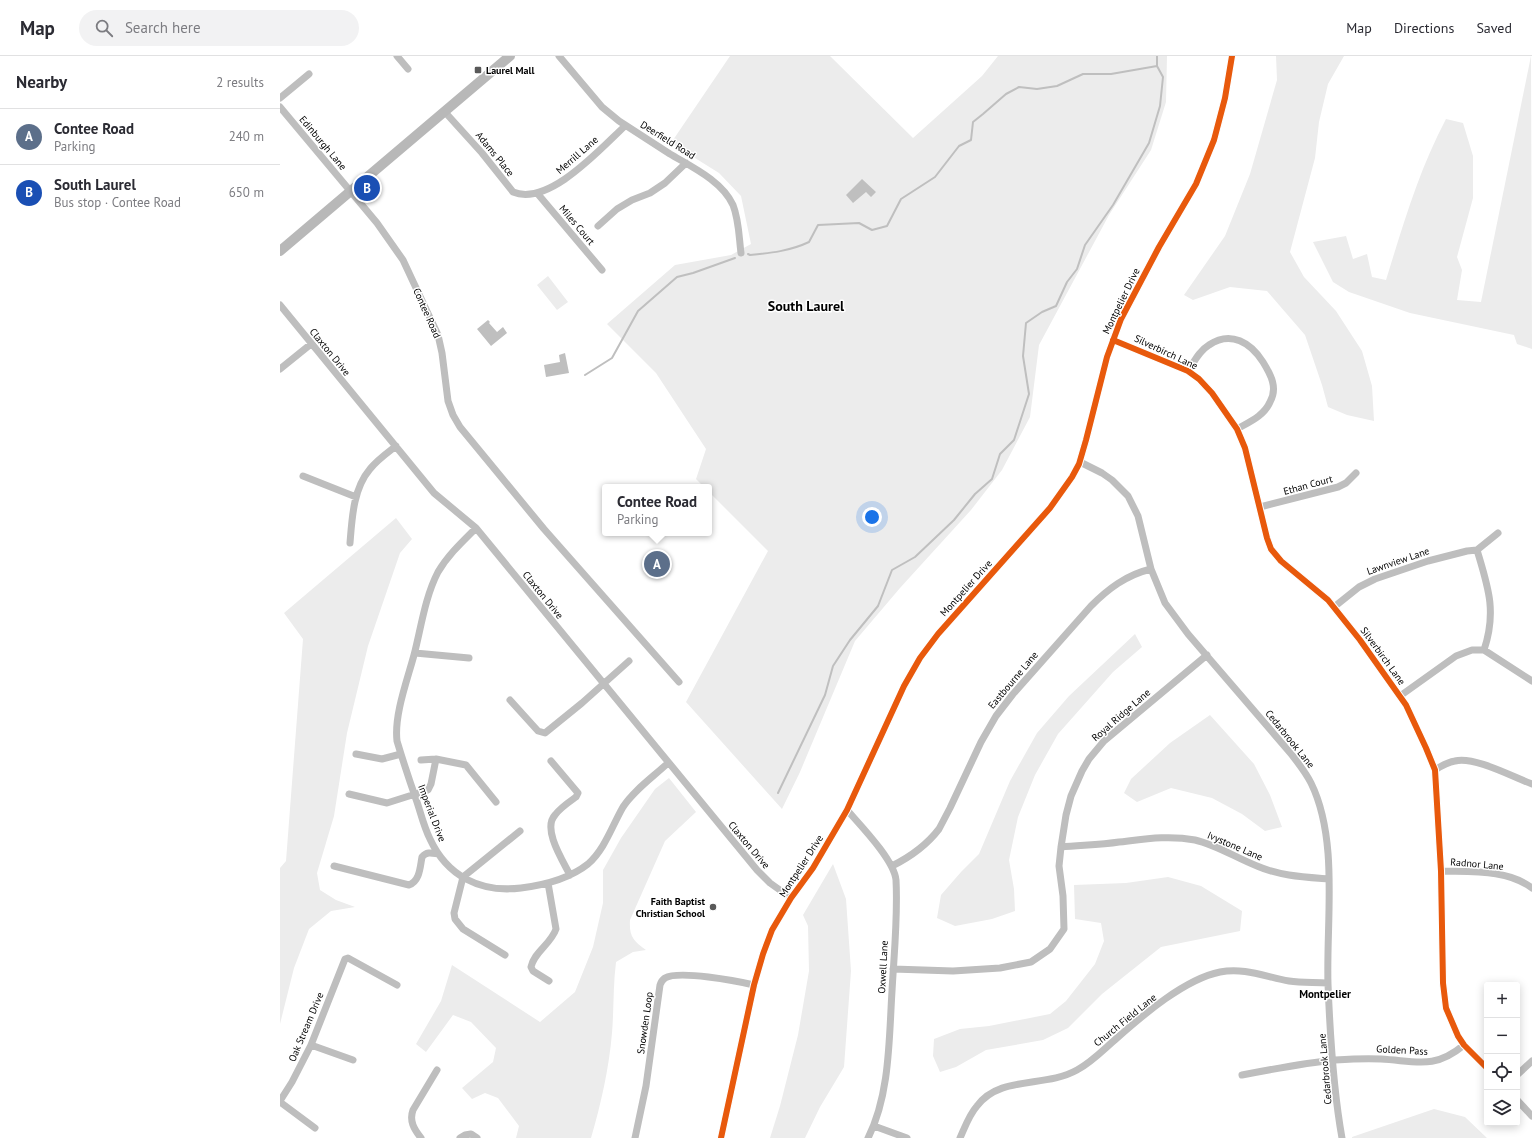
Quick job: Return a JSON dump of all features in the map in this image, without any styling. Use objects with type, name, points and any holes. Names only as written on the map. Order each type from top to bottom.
[{"type":"street","points":[[397,56],[408,69]]},
{"type":"street","points":[[280,251],[510,56]]},
{"type":"street","name":"Deerfield Road","points":[[559,56],[602,107],[626,126],[714,182],[730,200],[736,216],[741,253]]},
{"type":"street","name":"Montpelier Drive","points":[[721,1138],[754,985],[762,954],[772,930],[791,898],[813,868],[846,810],[901,692],[920,658],[938,634],[1050,508],[1072,477],[1080,462],[1107,357],[1121,319],[1167,234],[1181,212],[1203,169],[1214,140],[1225,98],[1232,56]]},
{"type":"street","points":[[280,98],[309,74]]},
{"type":"street","name":"Edinburgh Lane","points":[[280,108],[350,191]]},
{"type":"street","name":"Adams Place","points":[[444,111],[482,153],[513,192],[517,194],[537,193]]},
{"type":"street","name":"Merrill Lane","points":[[537,193],[568,178],[626,126]]},
{"type":"street","points":[[598,226],[617,209],[632,200],[650,193],[665,183],[686,163]]},
{"type":"street","name":"Contee Road","points":[[350,191],[377,223],[397,251],[438,335],[442,353],[448,401],[453,415],[460,427],[545,530],[679,682]]},
{"type":"street","name":"Miles Court","points":[[537,193],[602,270]]},
{"type":"street","name":"Claxton Drive","points":[[280,305],[434,494],[476,528],[757,870],[770,883],[791,898]]},
{"type":"street","name":"Silverbirch Lane","points":[[1113,340],[1188,371],[1199,379],[1212,393],[1237,429],[1245,448],[1267,538],[1276,555],[1334,607],[1360,640],[1400,696],[1414,721],[1435,770],[1441,871],[1443,983],[1446,1008],[1464,1045],[1484,1065]]},
{"type":"street","points":[[1188,371],[1202,351],[1209,345],[1220,340],[1238,340],[1250,345],[1272,378],[1274,390],[1273,397],[1269,406],[1261,414],[1237,429]]},
{"type":"street","points":[[280,369],[311,344]]},
{"type":"street","points":[[350,543],[351,526],[356,497],[362,481],[370,469],[396,446]]},
{"type":"street","name":"Cedarbrook Lane","points":[[1080,462],[1112,480],[1128,496],[1138,516],[1151,569],[1165,603],[1185,630],[1292,755],[1311,783],[1322,815],[1326,842],[1329,879],[1328,983],[1342,1138]]},
{"type":"street","name":"Ethan Court","points":[[1260,507],[1338,487],[1346,483],[1356,473]]},
{"type":"street","points":[[303,476],[356,497]]},
{"type":"street","name":"Imperial Drive","points":[[476,528],[447,558],[435,579],[398,713],[396,727],[397,741],[414,795],[429,837],[438,854],[451,868],[475,884],[498,888],[520,888],[548,883],[570,875],[584,867],[595,857],[628,800],[668,763]]},
{"type":"street","points":[[1484,650],[1489,636],[1491,606],[1486,580],[1477,550],[1498,533]]},
{"type":"street","name":"Lawnview Lane","points":[[1334,607],[1359,587],[1375,579],[1428,561],[1467,551],[1477,550]]},
{"type":"street","name":"Eastbourne Lane","points":[[892,866],[918,851],[939,829],[987,731],[1004,704],[1104,592],[1130,576],[1151,569]]},
{"type":"street","points":[[1400,696],[1456,656],[1472,650],[1484,650],[1532,681]]},
{"type":"street","points":[[414,653],[469,658]]},
{"type":"street","name":"Royal Ridge Lane","points":[[893,969],[953,971],[1000,968],[1031,962],[1050,950],[1064,929],[1063,896],[1059,866],[1061,846],[1071,796],[1082,771],[1089,759],[1104,741],[1207,655]]},
{"type":"street","points":[[510,700],[538,731],[545,733],[629,661]]},
{"type":"street","points":[[356,754],[382,759],[401,754]]},
{"type":"street","points":[[349,794],[387,803],[414,795],[430,787],[436,759]]},
{"type":"street","points":[[421,760],[436,759],[466,765],[496,802]]},
{"type":"street","points":[[1435,770],[1454,761],[1463,760],[1490,767],[1532,784]]},
{"type":"street","points":[[551,761],[578,794],[554,815],[552,819],[552,837],[570,875]]},
{"type":"street","name":"Oxwell Lane","points":[[846,810],[864,830],[892,866],[895,874],[896,887],[893,969],[885,1080],[874,1126],[868,1138]]},
{"type":"street","points":[[505,955],[463,928],[455,919],[454,913],[463,877],[520,831]]},
{"type":"street","name":"Ivystone Lane","points":[[1061,846],[1118,843],[1146,838],[1181,838],[1206,843],[1272,872],[1300,877],[1329,879]]},
{"type":"street","points":[[334,866],[408,885],[417,880],[424,854],[429,852],[438,854]]},
{"type":"street","name":"Radnor Lane","points":[[1441,871],[1478,872],[1504,876],[1532,888]]},
{"type":"street","points":[[548,883],[556,929],[553,937],[547,942],[530,967],[533,971],[549,981]]},
{"type":"street","name":"Oak Stream Drive","points":[[280,1102],[290,1088],[311,1045],[346,959],[348,958],[397,985]]},
{"type":"street","name":"Church Field Lane","points":[[960,1138],[973,1111],[984,1098],[1002,1088],[1012,1085],[1044,1082],[1062,1078],[1072,1073],[1093,1059],[1152,1009],[1196,981],[1207,976],[1220,972],[1242,971],[1290,981],[1328,983]]},
{"type":"street","name":"Snowden Loop","points":[[636,1138],[646,1086],[661,982],[669,976],[699,976],[716,977],[754,985]]},
{"type":"street","points":[[311,1045],[353,1060]]},
{"type":"street","name":"Golden Pass","points":[[1242,1076],[1281,1067],[1334,1061],[1366,1059],[1425,1063],[1445,1058],[1464,1045]]},
{"type":"street","points":[[1520,1072],[1532,1061]]},
{"type":"street","points":[[421,1138],[413,1126],[411,1115],[437,1070]]},
{"type":"street","points":[[280,1102],[315,1128]]},
{"type":"street","points":[[1520,1103],[1532,1116]]},
{"type":"street","points":[[874,1126],[907,1138]]},
{"type":"street","points":[[463,1136],[471,1134],[477,1138]]},
{"type":"shaded area","points":[[730,56],[830,56],[913,138],[982,76],[998,56],[1167,56],[1166,102],[1151,150],[1109,215],[1039,345],[1030,417],[1002,470],[971,510],[900,588],[855,641],[800,772],[782,809],[686,702],[768,551],[712,495],[712,484],[701,484],[696,479],[706,449],[656,373],[607,324],[675,265],[731,255],[751,244],[741,196],[719,173],[671,143]]},
{"type":"shaded area","points":[[1276,56],[1344,56],[1328,84],[1319,122],[1315,158],[1290,252],[1304,277],[1336,311],[1362,351],[1372,386],[1374,421],[1347,415],[1328,407],[1305,335],[1267,291],[1230,287],[1193,300],[1184,295],[1225,236],[1250,174],[1277,80]]},
{"type":"shaded area","points":[[1531,56],[1532,349],[1517,344],[1514,335],[1410,313],[1349,292],[1333,282],[1313,242],[1346,236],[1353,259],[1367,254],[1372,277],[1386,280],[1405,218],[1436,138],[1446,119],[1463,123],[1473,156],[1473,198],[1457,257],[1462,270],[1457,300],[1481,302]]},
{"type":"shaded area","points":[[862,179],[876,192],[871,197],[866,192],[853,203],[846,195]]},
{"type":"shaded area","points":[[548,276],[568,302],[557,310],[537,285]]},
{"type":"shaded area","points":[[488,320],[497,332],[503,327],[507,333],[491,346],[477,329]]},
{"type":"shaded area","points":[[565,353],[569,373],[546,377],[544,365],[560,362],[559,355]]},
{"type":"shaded area","points":[[396,518],[412,539],[400,553],[368,646],[347,733],[334,816],[317,873],[320,890],[336,900],[355,907],[331,911],[309,929],[294,968],[280,1024],[280,868],[286,861],[303,639],[284,613]]},
{"type":"shaded area","points":[[1135,634],[1142,647],[1113,672],[1058,734],[1035,775],[1018,817],[1009,860],[1014,889],[1015,911],[992,919],[955,926],[937,918],[941,895],[979,854],[1010,781],[1037,733],[1069,696]]},
{"type":"shaded area","points":[[1210,715],[1254,764],[1270,795],[1282,827],[1265,831],[1242,814],[1212,798],[1171,788],[1137,802],[1124,793],[1131,779],[1170,743]]},
{"type":"shaded area","points":[[669,778],[696,812],[665,841],[630,920],[630,930],[633,938],[646,950],[633,952],[616,962],[609,1059],[591,1138],[516,1138],[519,1126],[498,1098],[485,1093],[472,1099],[462,1088],[493,1062],[496,1048],[471,1022],[453,1015],[426,1052],[416,1044],[441,1001],[452,965],[540,1022],[575,992],[593,947],[603,903],[603,870],[621,838],[655,789]]},
{"type":"shaded area","points":[[833,864],[846,899],[851,971],[844,1067],[820,1107],[805,1138],[770,1138],[780,1106],[798,1035],[809,971],[808,926],[803,915]]},
{"type":"shaded area","points":[[1168,877],[1201,886],[1242,911],[1240,931],[1161,947],[1102,994],[1068,1028],[1043,1040],[986,1050],[956,1067],[940,1072],[933,1056],[934,1039],[960,1029],[989,1026],[1050,1014],[1066,1001],[1095,964],[1104,941],[1101,923],[1075,919],[1074,885],[1126,883]]},
{"type":"shaded area","points":[[1434,1109],[1465,1117],[1487,1138],[1352,1138],[1352,1137]]},
{"type":"waterway","points":[[748,254],[788,250],[802,245],[809,242],[818,225],[859,223],[872,230],[887,226],[901,199],[935,177],[959,146],[971,140],[973,122],[1006,94],[1019,87],[1037,89],[1057,86],[1083,74],[1111,74],[1157,66],[1157,56]]},
{"type":"waterway","points":[[778,793],[825,695],[833,666],[850,640],[878,606],[892,570],[915,557],[954,520],[975,494],[992,479],[1000,454],[1014,440],[1029,394],[1023,356],[1026,323],[1042,312],[1056,306],[1067,282],[1077,269],[1085,245],[1113,205],[1149,143],[1160,106],[1163,77],[1157,66]]},
{"type":"waterway","points":[[585,375],[612,358],[638,311],[677,277],[735,258]]},
{"type":"cycle path","points":[[721,1138],[754,985],[772,930],[791,898],[813,868],[847,810],[904,686],[920,658],[938,634],[1050,508],[1072,477],[1079,464],[1107,357],[1121,319],[1159,247],[1196,184],[1214,140],[1225,98],[1232,56]]},
{"type":"cycle path","points":[[1113,340],[1188,371],[1199,379],[1212,393],[1237,429],[1245,448],[1271,549],[1281,561],[1328,600],[1360,640],[1406,705],[1435,770],[1441,871],[1443,983],[1446,1008],[1458,1036],[1464,1045],[1484,1065]]},
{"type":"place","name":"Laurel Mall","points":[[478,70]]},
{"type":"place","name":"South Laurel","points":[[367,188]]},
{"type":"place","name":"Contee Road","points":[[657,564]]},
{"type":"place","name":"Faith Baptist Christian School","points":[[713,907]]},
{"type":"district","name":"South Laurel","points":[[806,306]]},
{"type":"district","name":"Montpelier","points":[[1325,994]]}]
